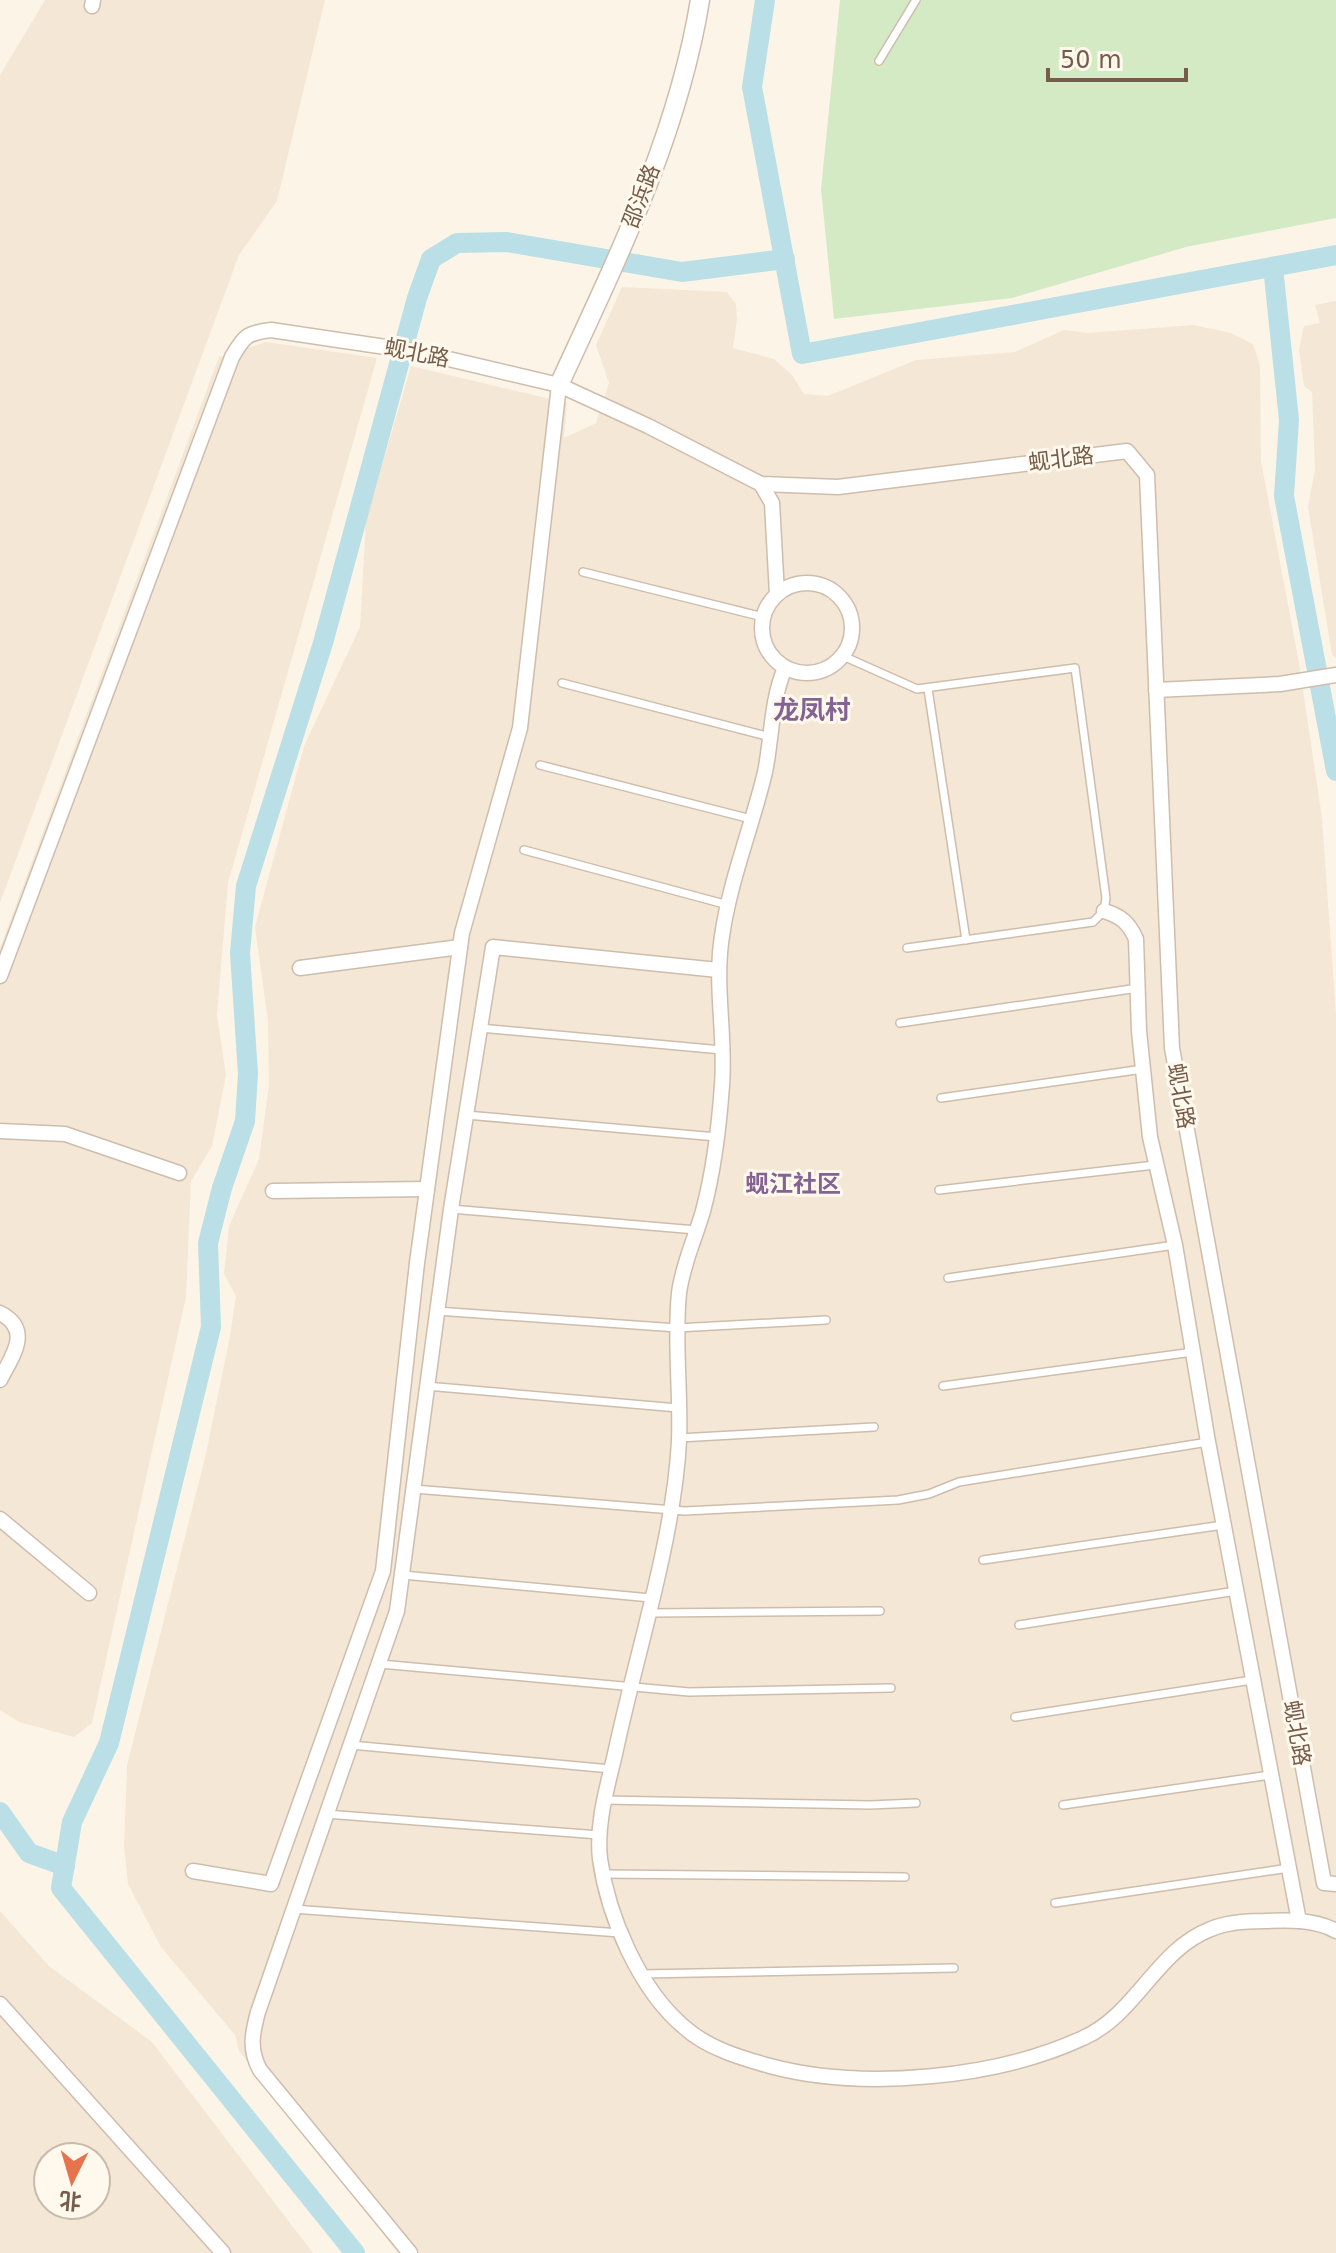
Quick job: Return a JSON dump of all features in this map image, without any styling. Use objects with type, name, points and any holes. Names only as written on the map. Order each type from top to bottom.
[{"type":"street","name":"邵浜路","points":[[559,385],[623,243],[671,122],[700,0]]},
{"type":"street","name":"蚬北路","points":[[0,976],[232,357],[242,339],[254,332],[271,330],[385,346],[559,385],[761,484],[838,487],[1127,451],[1147,475],[1172,1048],[1324,1883],[1336,1884]]},
{"type":"street","points":[[193,1871],[271,1884],[383,1571],[427,1189],[460,947],[520,728],[559,385]]},
{"type":"street","points":[[761,484],[772,503],[777,594]]},
{"type":"street","points":[[813,583],[831,589],[845,602],[852,620],[852,639],[843,656],[829,669],[811,674],[792,672],[775,662],[764,646],[760,627],[765,609],[777,594],[794,584],[813,583]]},
{"type":"street","points":[[785,668],[778,684],[764,774],[728,905],[718,970],[723,1079],[717,1137],[712,1173],[682,1274],[677,1328],[679,1438],[662,1558],[611,1769],[599,1835],[603,1874],[620,1933],[660,2003],[686,2030],[711,2045],[742,2057],[776,2067],[842,2076],[960,2075],[1033,2057],[1089,2036],[1122,2012],[1181,1946],[1210,1929],[1244,1921],[1299,1921],[1328,1926],[1336,1931]]},
{"type":"street","points":[[1156,690],[1280,684],[1336,675]]},
{"type":"street","points":[[1104,911],[1118,915],[1130,926],[1136,939],[1143,1069],[1155,1165],[1175,1245],[1223,1525],[1299,1921]]},
{"type":"street","points":[[300,968],[460,947]]},
{"type":"street","points":[[410,2253],[260,2070],[252,2055],[252,2039],[293,1909],[392,1630],[403,1575],[451,1209],[493,947],[718,970]]},
{"type":"street","points":[[0,1131],[65,1134],[179,1173]]},
{"type":"street","points":[[273,1191],[427,1189]]},
{"type":"street","points":[[0,1313],[10,1318],[19,1332],[18,1345],[0,1380]]},
{"type":"street","points":[[0,1519],[89,1593]]},
{"type":"street","points":[[0,2004],[223,2253]]},
{"type":"lane","points":[[879,61],[916,0]]},
{"type":"lane","points":[[583,572],[763,617]]},
{"type":"lane","points":[[843,656],[917,689],[1075,668],[1106,898],[1104,911],[1093,922],[907,948]]},
{"type":"lane","points":[[562,683],[770,737]]},
{"type":"lane","points":[[928,689],[966,940]]},
{"type":"lane","points":[[540,765],[751,819]]},
{"type":"lane","points":[[524,850],[728,905]]},
{"type":"lane","points":[[900,1023],[1138,988]]},
{"type":"lane","points":[[480,1028],[722,1050]]},
{"type":"lane","points":[[941,1098],[1143,1069]]},
{"type":"lane","points":[[466,1115],[717,1137]]},
{"type":"lane","points":[[939,1190],[1155,1165]]},
{"type":"lane","points":[[451,1209],[696,1230]]},
{"type":"lane","points":[[948,1278],[1175,1245]]},
{"type":"lane","points":[[437,1311],[677,1328],[826,1320]]},
{"type":"lane","points":[[943,1386],[1193,1352]]},
{"type":"lane","points":[[426,1386],[678,1408]]},
{"type":"lane","points":[[679,1438],[874,1427]]},
{"type":"lane","points":[[414,1489],[669,1510],[898,1500],[929,1494],[959,1482],[1208,1442]]},
{"type":"lane","points":[[983,1560],[1223,1525]]},
{"type":"lane","points":[[403,1575],[649,1605],[880,1611]]},
{"type":"lane","points":[[1019,1625],[1236,1591]]},
{"type":"lane","points":[[380,1664],[689,1692],[891,1688]]},
{"type":"lane","points":[[1015,1717],[1252,1680]]},
{"type":"lane","points":[[351,1745],[611,1769]]},
{"type":"lane","points":[[1063,1805],[1271,1775]]},
{"type":"lane","points":[[604,1800],[870,1805],[916,1803]]},
{"type":"lane","points":[[326,1814],[599,1835]]},
{"type":"lane","points":[[1055,1903],[1289,1868]]},
{"type":"lane","points":[[603,1874],[905,1877]]},
{"type":"lane","points":[[293,1909],[620,1933]]},
{"type":"lane","points":[[642,1974],[954,1968]]},
{"type":"shaded area","points":[[45,0],[325,0],[277,201],[239,255],[0,903],[0,75]]},
{"type":"shaded area","points":[[622,287],[727,292],[736,304],[733,348],[774,359],[793,376],[804,394],[828,396],[916,360],[1015,352],[1064,330],[1088,333],[1193,325],[1231,333],[1253,344],[1260,366],[1261,461],[1299,663],[1322,818],[1336,1015],[1336,2253],[398,2253],[239,2051],[235,2035],[161,1947],[128,1884],[124,1846],[127,1765],[205,1458],[236,1296],[224,1274],[229,1226],[259,1159],[269,1085],[268,1021],[255,927],[304,746],[360,627],[366,520],[411,366],[567,403],[564,438],[596,423],[609,383],[596,345]]},
{"type":"shaded area","points":[[1336,301],[1336,658],[1332,655],[1308,507],[1315,469],[1312,392],[1304,386],[1299,350],[1304,326],[1320,323],[1315,305]]},
{"type":"shaded area","points":[[266,342],[377,358],[228,883],[217,1015],[226,1075],[212,1146],[191,1181],[186,1297],[92,1723],[74,1737],[19,1722],[0,1710],[0,948],[219,357]]},
{"type":"shaded area","points":[[0,1911],[49,1966],[152,2042],[313,2253],[0,2253]]},
{"type":"green space","points":[[840,0],[1336,0],[1336,218],[1186,247],[1012,298],[834,319],[821,189]]},
{"type":"waterway","points":[[765,0],[752,87],[802,354],[1336,255]]},
{"type":"waterway","points":[[355,2253],[61,1888],[72,1822],[109,1743],[211,1327],[208,1243],[222,1188],[245,1121],[248,1074],[240,953],[246,886],[323,643],[417,298],[431,259],[457,243],[507,242],[682,272],[785,259]]},
{"type":"waterway","points":[[1273,267],[1289,420],[1284,496],[1336,771]]},
{"type":"waterway","points":[[0,1812],[29,1853],[65,1866]]},
{"type":"district","name":"龙凤村","points":[[812,710]]},
{"type":"district","name":"蚬江社区","points":[[793,1184]]}]
